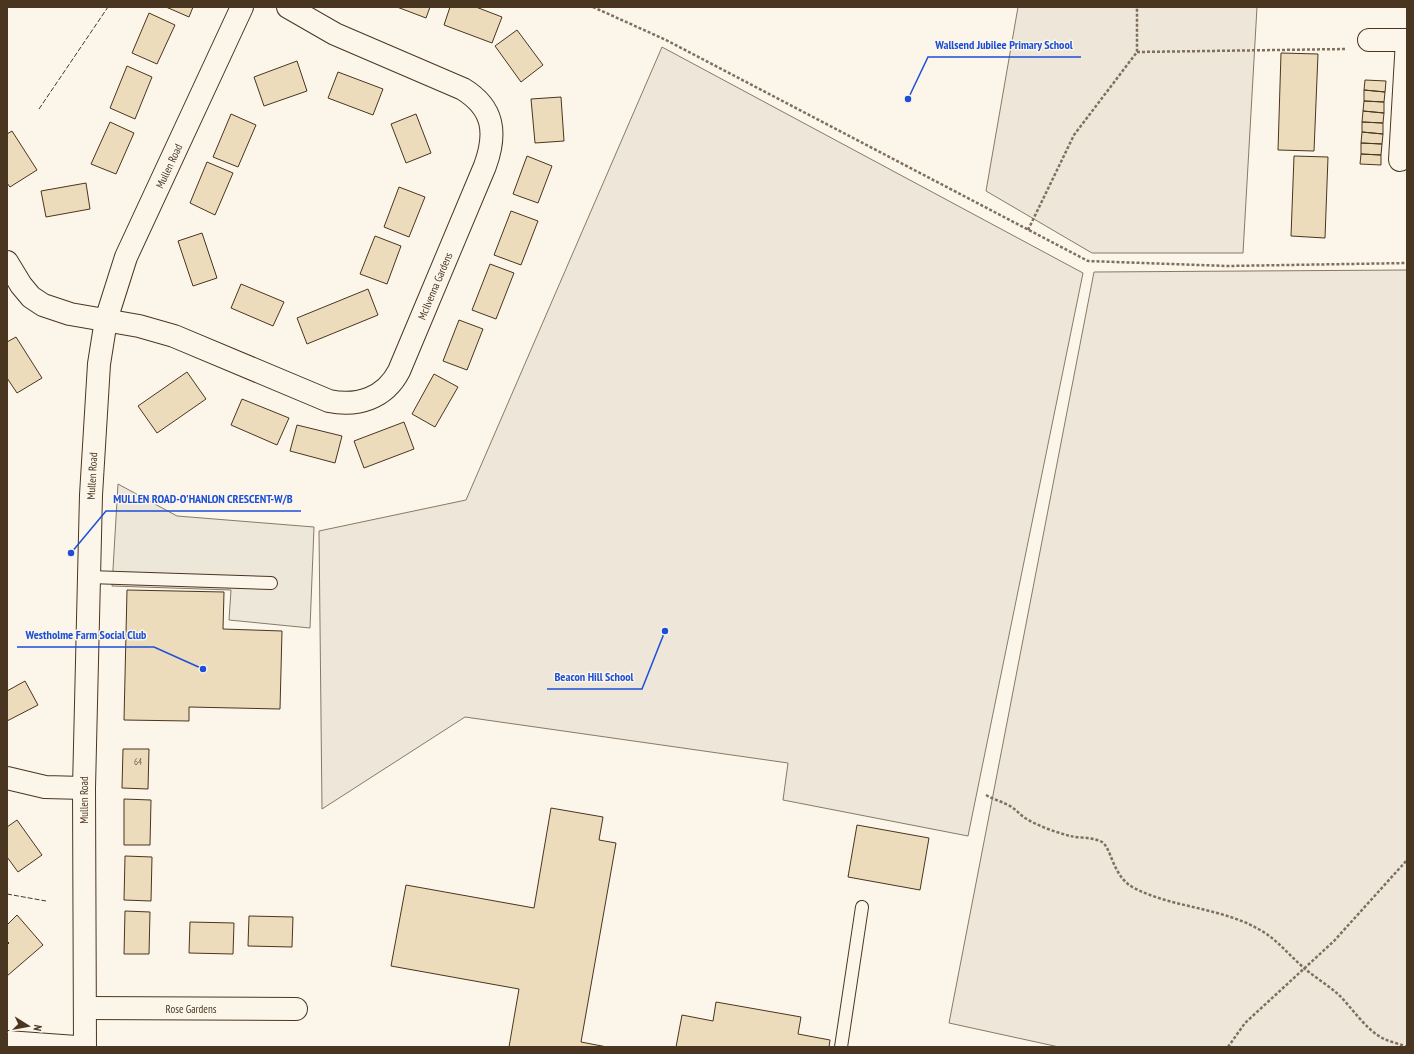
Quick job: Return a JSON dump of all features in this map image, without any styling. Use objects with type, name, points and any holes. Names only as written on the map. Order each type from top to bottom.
[{"type":"street","name":"Mullen Road","points":[[85,1047],[84,788],[89,577],[96,396],[106,320],[126,257],[242,7]]},
{"type":"street","name":"McIlvenna Gardens","points":[[7,262],[31,297],[43,305],[70,314],[139,326],[174,336],[329,401],[350,403],[368,400],[383,392],[395,379],[490,151],[492,125],[483,105],[474,96],[463,89],[335,34],[288,7]]},
{"type":"street","points":[[1369,40],[1407,40],[1400,160]]},
{"type":"street","points":[[7,778],[45,787],[84,788]]},
{"type":"street","name":"Rose Gardens","points":[[85,1008],[296,1009]]},
{"type":"street","points":[[7,1042],[76,1047]]},
{"type":"lane","points":[[89,577],[271,583]]},
{"type":"lane","points":[[841,1047],[862,906]]},
{"type":"path","points":[[593,7],[666,40],[1088,261],[1227,266],[1407,263]]},
{"type":"path","points":[[1028,230],[1074,135],[1137,52],[1137,7]]},
{"type":"path","points":[[1137,52],[1346,49],[1369,40]]},
{"type":"path","points":[[986,795],[995,801],[1009,805],[1023,817],[1036,824],[1070,836],[1100,841],[1106,846],[1117,873],[1123,881],[1134,888],[1248,923],[1266,934],[1304,968],[1331,988],[1352,1008],[1364,1024],[1383,1038],[1407,1047]]},
{"type":"path","points":[[1228,1047],[1245,1024],[1334,941],[1407,860]]},
{"type":"shaded area","points":[[1018,7],[1257,7],[1243,253],[1092,253],[986,191]]},
{"type":"shaded area","points":[[662,47],[1083,273],[968,836],[783,800],[788,763],[465,717],[322,809],[319,531],[466,500]]},
{"type":"shaded area","points":[[1407,270],[1407,1047],[1059,1047],[949,1023],[1094,272]]},
{"type":"shaded area","points":[[118,484],[177,516],[314,527],[310,628],[229,620],[231,590],[112,586]]},
{"type":"building","points":[[166,7],[193,7],[189,17]]},
{"type":"building","points":[[397,7],[430,7],[426,18]]},
{"type":"building","points":[[450,7],[476,7],[502,17],[492,43],[444,25]]},
{"type":"building","points":[[149,13],[175,25],[157,64],[132,53]]},
{"type":"building","points":[[517,30],[543,65],[521,82],[495,46]]},
{"type":"building","points":[[1281,53],[1318,54],[1314,151],[1278,150]]},
{"type":"building","points":[[297,61],[307,91],[264,106],[254,77]]},
{"type":"building","points":[[127,66],[152,77],[135,119],[110,108]]},
{"type":"building","points":[[338,72],[383,89],[373,115],[328,98]]},
{"type":"building","points":[[1365,80],[1386,81],[1385,92],[1364,90]]},
{"type":"building","points":[[1364,90],[1385,92],[1384,102],[1364,101]]},
{"type":"building","points":[[561,97],[564,141],[535,143],[531,99]]},
{"type":"building","points":[[1364,101],[1384,102],[1384,113],[1363,111]]},
{"type":"building","points":[[1363,111],[1384,113],[1383,123],[1362,122]]},
{"type":"building","points":[[231,114],[256,125],[238,167],[213,157]]},
{"type":"building","points":[[416,114],[431,153],[406,163],[391,124]]},
{"type":"building","points":[[110,122],[134,133],[116,174],[91,164]]},
{"type":"building","points":[[1362,122],[1383,123],[1383,134],[1362,132]]},
{"type":"building","points":[[12,131],[37,170],[10,187],[7,183],[7,134]]},
{"type":"building","points":[[1362,132],[1383,134],[1382,144],[1361,143]]},
{"type":"building","points":[[1361,143],[1382,144],[1381,155],[1361,154]]},
{"type":"building","points":[[1361,154],[1381,155],[1381,165],[1360,164]]},
{"type":"building","points":[[527,156],[552,166],[538,203],[513,194]]},
{"type":"building","points":[[1294,156],[1328,157],[1325,238],[1291,236]]},
{"type":"building","points":[[207,162],[233,173],[215,215],[190,203]]},
{"type":"building","points":[[86,183],[90,209],[46,217],[41,191]]},
{"type":"building","points":[[399,187],[425,197],[409,237],[384,227]]},
{"type":"building","points":[[511,211],[538,221],[521,265],[494,255]]},
{"type":"building","points":[[202,233],[217,278],[193,286],[178,241]]},
{"type":"building","points":[[375,236],[401,246],[387,284],[360,274]]},
{"type":"building","points":[[490,264],[514,273],[496,319],[472,310]]},
{"type":"building","points":[[241,284],[284,302],[273,326],[231,308]]},
{"type":"building","points":[[368,289],[378,315],[307,344],[297,318]]},
{"type":"building","points":[[459,320],[483,329],[467,370],[443,361]]},
{"type":"building","points":[[16,337],[42,378],[17,393],[7,378],[7,342]]},
{"type":"building","points":[[187,372],[206,399],[157,433],[138,406]]},
{"type":"building","points":[[434,374],[458,387],[435,427],[412,414]]},
{"type":"building","points":[[242,399],[289,418],[277,445],[231,425]]},
{"type":"building","points":[[404,422],[414,449],[364,468],[354,441]]},
{"type":"building","points":[[297,425],[342,436],[335,463],[290,451]]},
{"type":"building","points":[[127,590],[224,592],[223,629],[282,631],[280,709],[189,707],[189,721],[124,720]]},
{"type":"building","points":[[25,681],[38,705],[7,721],[7,691]]},
{"type":"building","points":[[123,749],[149,749],[148,789],[122,788]]},
{"type":"building","points":[[124,799],[151,800],[150,845],[124,845]]},
{"type":"building","points":[[551,808],[603,817],[599,840],[616,843],[581,1042],[607,1047],[509,1047],[519,989],[391,966],[406,885],[534,908]]},
{"type":"building","points":[[17,820],[42,855],[18,872],[7,857],[7,827]]},
{"type":"building","points":[[857,825],[929,838],[920,890],[848,877]]},
{"type":"building","points":[[125,856],[152,857],[151,901],[124,900]]},
{"type":"building","points":[[125,911],[150,912],[149,954],[124,954]]},
{"type":"building","points":[[17,915],[43,945],[7,976],[7,945],[9,943],[7,941],[7,925]]},
{"type":"building","points":[[249,916],[293,917],[292,947],[248,946]]},
{"type":"building","points":[[190,922],[234,923],[233,954],[189,953]]},
{"type":"building","points":[[716,1002],[801,1017],[798,1034],[830,1040],[829,1047],[676,1047],[682,1015],[713,1021]]},
{"type":"fence","points":[[39,109],[108,7]]},
{"type":"fence","points":[[7,894],[46,901]]},
{"type":"place","name":"Wallsend Jubilee Primary School","points":[[908,99]]},
{"type":"place","name":"MULLEN ROAD-O'HANLON CRESCENT-W/B","points":[[71,553]]},
{"type":"place","name":"Beacon Hill School","points":[[665,631]]},
{"type":"place","name":"Westholme Farm Social Club","points":[[203,669]]}]
